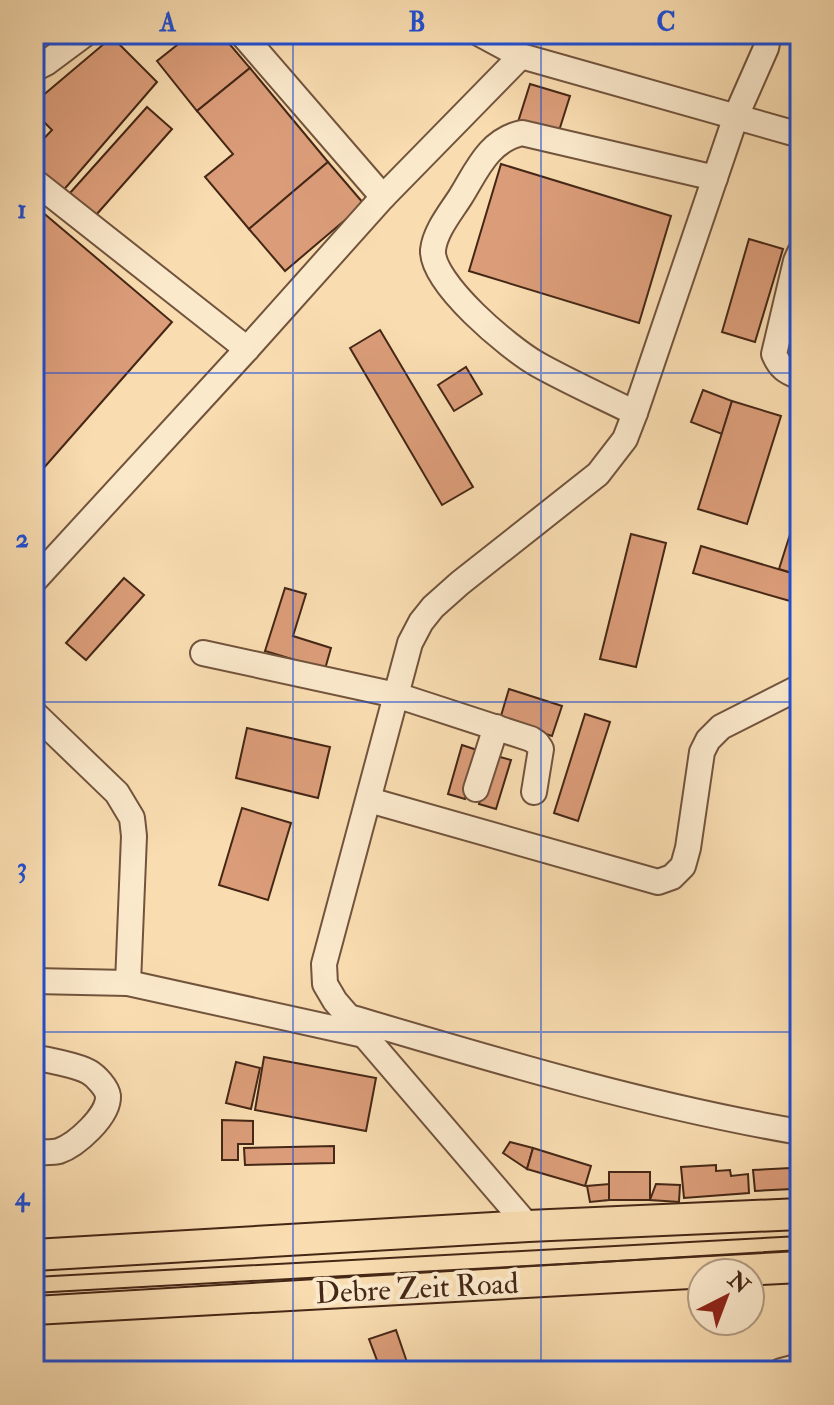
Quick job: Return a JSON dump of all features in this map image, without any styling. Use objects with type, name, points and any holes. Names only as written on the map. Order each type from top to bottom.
[{"type":"main road","name":"Debre Zeit Road","points":[[34,1255],[528,1226],[800,1214]]},
{"type":"main road","name":"Debre Zeit Road","points":[[34,1309],[800,1267]]},
{"type":"street","points":[[34,69],[85,34]]},
{"type":"street","points":[[242,34],[383,197]]},
{"type":"street","points":[[480,34],[521,56],[800,135]]},
{"type":"street","points":[[528,1226],[335,1001],[325,984],[324,964],[410,643],[433,607],[598,474],[625,439],[736,116],[766,48],[769,34]]},
{"type":"street","points":[[34,581],[383,197],[521,56]]},
{"type":"street","points":[[635,413],[535,362],[498,336],[448,286],[437,269],[433,253],[436,237],[486,156],[498,142],[522,133],[715,178]]},
{"type":"street","points":[[34,181],[247,349]]},
{"type":"street","points":[[800,252],[774,354],[785,372],[800,377]]},
{"type":"street","points":[[203,653],[396,695],[531,739],[541,749],[534,792]]},
{"type":"street","points":[[369,800],[658,882],[672,877],[683,866],[702,752],[708,740],[721,727],[800,687]]},
{"type":"street","points":[[34,713],[117,793],[132,818],[134,836],[128,983]]},
{"type":"street","points":[[476,789],[496,727]]},
{"type":"street","points":[[34,981],[128,983],[356,1026],[555,1078],[800,1132]]},
{"type":"street","points":[[34,1058],[88,1071],[101,1082],[108,1096],[95,1124],[77,1141],[58,1151],[34,1152]]},
{"type":"street","points":[[781,1371],[800,1366]]},
{"type":"building","points":[[191,34],[221,34],[250,68],[197,111],[157,61]]},
{"type":"building","points":[[112,37],[157,82],[61,193],[34,170],[34,149],[52,130],[34,112],[34,103]]},
{"type":"building","points":[[250,68],[328,162],[249,229],[205,177],[233,154],[197,111]]},
{"type":"building","points":[[530,84],[570,96],[558,134],[518,122]]},
{"type":"building","points":[[147,107],[172,129],[96,215],[70,193]]},
{"type":"building","points":[[328,162],[364,204],[285,271],[249,229]]},
{"type":"building","points":[[501,164],[671,216],[639,323],[469,271]]},
{"type":"building","points":[[34,205],[172,322],[34,479],[34,388],[37,385],[34,382]]},
{"type":"building","points":[[749,239],[783,249],[755,342],[722,332]]},
{"type":"building","points":[[380,330],[473,487],[442,505],[350,348]]},
{"type":"building","points":[[466,367],[482,394],[454,411],[438,385]]},
{"type":"building","points":[[703,390],[732,401],[722,434],[691,422]]},
{"type":"building","points":[[732,401],[781,416],[747,524],[698,509]]},
{"type":"building","points":[[800,503],[800,569],[798,575],[779,569]]},
{"type":"building","points":[[631,534],[666,543],[636,667],[600,659]]},
{"type":"building","points":[[701,546],[798,575],[790,601],[693,573]]},
{"type":"building","points":[[124,578],[144,595],[86,660],[66,643]]},
{"type":"building","points":[[285,588],[306,594],[293,636],[331,648],[325,669],[265,651]]},
{"type":"building","points":[[509,689],[562,706],[552,736],[500,719]]},
{"type":"building","points":[[585,714],[610,722],[578,821],[554,813]]},
{"type":"building","points":[[247,728],[330,747],[318,798],[236,778]]},
{"type":"building","points":[[462,745],[480,751],[465,799],[448,794]]},
{"type":"building","points":[[493,755],[511,760],[496,809],[479,804]]},
{"type":"building","points":[[242,808],[291,823],[268,900],[219,885]]},
{"type":"building","points":[[264,1057],[376,1078],[366,1131],[255,1110]]},
{"type":"building","points":[[236,1062],[260,1068],[251,1109],[226,1103]]},
{"type":"building","points":[[222,1120],[253,1121],[253,1144],[238,1144],[238,1160],[222,1160]]},
{"type":"building","points":[[510,1142],[533,1148],[527,1169],[503,1153]]},
{"type":"building","points":[[334,1146],[334,1163],[245,1165],[244,1148]]},
{"type":"building","points":[[533,1148],[591,1166],[585,1186],[527,1169]]},
{"type":"building","points":[[716,1165],[716,1171],[730,1170],[731,1176],[748,1174],[749,1193],[684,1198],[681,1167]]},
{"type":"building","points":[[790,1168],[792,1189],[755,1191],[753,1170]]},
{"type":"building","points":[[609,1172],[650,1172],[650,1200],[609,1200]]},
{"type":"building","points":[[609,1184],[609,1200],[590,1202],[587,1186]]},
{"type":"building","points":[[656,1184],[680,1185],[679,1202],[650,1200]]},
{"type":"building","points":[[396,1330],[410,1371],[381,1371],[369,1339]]},
{"type":"tram line","points":[[34,1277],[800,1236]]},
{"type":"tram line","points":[[34,1296],[800,1250]]}]
